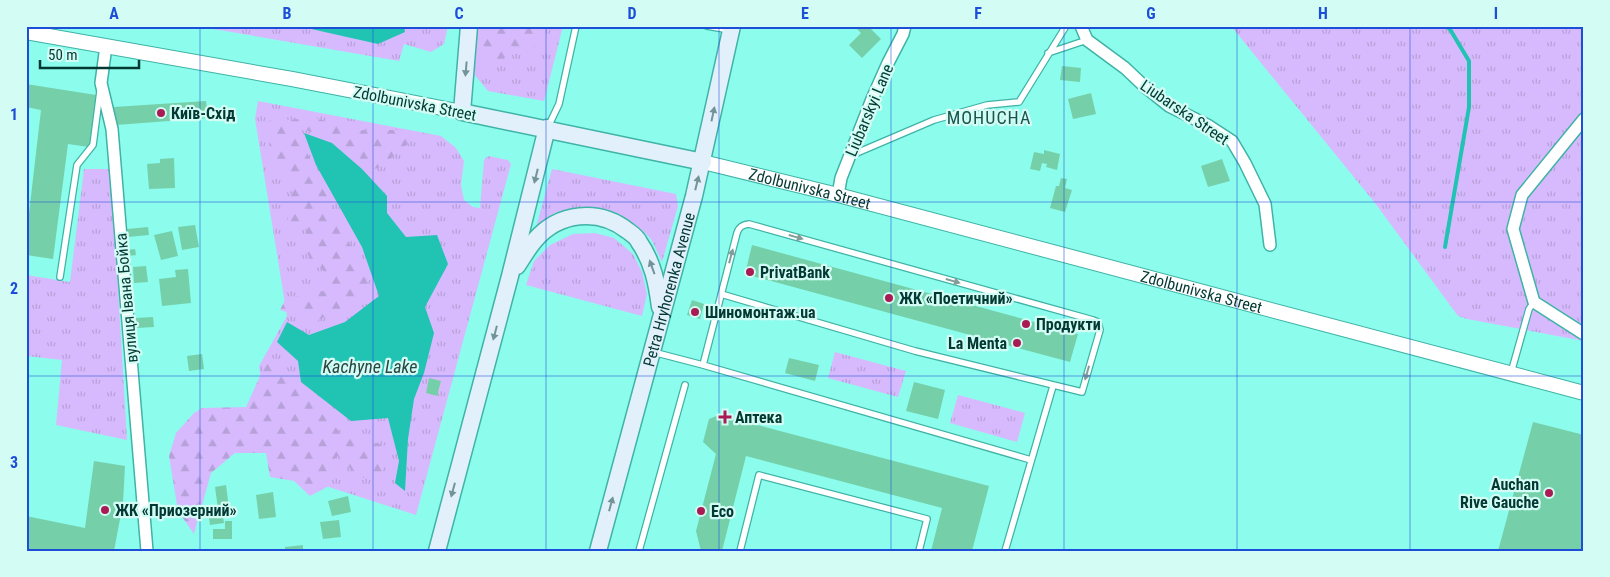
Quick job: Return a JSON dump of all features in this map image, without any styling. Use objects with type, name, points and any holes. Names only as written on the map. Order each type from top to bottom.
[{"type":"main road","points":[[462,112],[469,26]]},
{"type":"main road","name":"Petra Hryhorenka Avenue","points":[[598,551],[702,162],[732,28]]},
{"type":"main road","name":"Zdolbunivska Street","points":[[462,112],[547,128],[702,162]]},
{"type":"main road","points":[[437,551],[547,128]]},
{"type":"main road","points":[[510,276],[535,239],[558,222],[586,215],[603,218],[619,224],[638,240],[650,261],[657,282],[662,314]]},
{"type":"street","name":"Liubarskyi Lane","points":[[838,195],[841,178],[872,99],[905,26]]},
{"type":"street","points":[[1081,26],[1087,40]]},
{"type":"street","name":"Zdolbunivska Street","points":[[26,32],[462,112]]},
{"type":"street","name":"Liubarska Street","points":[[1087,40],[1125,68],[1169,106],[1209,126],[1232,141],[1245,163],[1264,204],[1270,245]]},
{"type":"street","name":"вулиця Івана Бойка","points":[[106,46],[101,83],[112,129],[147,551]]},
{"type":"street","points":[[1584,119],[1522,195],[1513,229],[1534,302],[1584,334]]},
{"type":"street","name":"Zdolbunivska Street","points":[[702,162],[838,195],[1584,393]]},
{"type":"lane","points":[[547,128],[559,104],[576,26]]},
{"type":"lane","points":[[707,26],[732,28]]},
{"type":"lane","points":[[850,156],[934,120],[987,105],[1019,102],[1066,26]]},
{"type":"lane","points":[[1048,53],[1087,40]]},
{"type":"lane","points":[[60,277],[77,165],[93,145],[101,83]]},
{"type":"lane","points":[[703,365],[721,294],[737,233],[739,228],[749,224],[1093,320],[1098,322],[1100,330],[1082,392],[915,351],[721,294]]},
{"type":"lane","points":[[1511,373],[1529,309],[1534,302]]},
{"type":"lane","points":[[651,352],[703,365],[1031,460]]},
{"type":"lane","points":[[639,551],[684,385]]},
{"type":"lane","points":[[1005,551],[1053,386]]},
{"type":"lane","points":[[740,551],[758,476],[927,520],[919,551]]},
{"type":"green space","points":[[196,26],[448,26],[444,44],[431,52],[404,44],[399,61]]},
{"type":"green space","points":[[476,26],[563,26],[544,101],[488,91],[473,73]]},
{"type":"green space","points":[[476,26],[547,26],[545,37],[529,50],[507,45],[504,62],[481,61],[474,33]]},
{"type":"green space","points":[[1231,26],[1584,26],[1584,341],[1458,316],[1375,203]]},
{"type":"green space","points":[[258,101],[441,136],[456,148],[464,161],[461,185],[464,200],[473,207],[480,208],[484,160],[488,156],[508,160],[511,164],[416,515],[276,470],[259,366],[287,316],[255,119]]},
{"type":"green space","points":[[316,118],[352,130],[400,130],[410,142],[381,167],[374,169],[329,135],[296,129],[372,291],[317,321],[280,310],[286,298],[324,291],[332,278],[311,260],[302,243],[310,223],[288,224],[287,200],[300,181],[271,160],[267,121]]},
{"type":"green space","points":[[84,169],[111,169],[127,440],[56,425],[62,360],[26,356],[26,275],[70,282]]},
{"type":"green space","points":[[552,169],[676,194],[678,206],[662,262],[652,241],[645,232],[611,212],[584,207],[574,208],[552,214],[536,227]]},
{"type":"green space","points":[[595,233],[614,238],[633,254],[642,272],[647,294],[642,316],[526,285],[534,261],[550,245],[573,234]]},
{"type":"green space","points":[[835,352],[906,371],[898,397],[828,378]]},
{"type":"green space","points":[[279,358],[282,374],[341,433],[386,446],[382,476],[360,478],[337,456],[328,468],[331,485],[310,496],[294,481],[270,477],[266,453],[235,453],[211,473],[194,534],[178,511],[169,456],[176,433],[194,413],[202,408],[246,407],[265,365]]},
{"type":"green space","points":[[958,395],[1025,413],[1017,442],[950,423]]},
{"type":"water","points":[[298,26],[404,26],[405,32],[378,44]]},
{"type":"water","name":"Kachyne Lake","points":[[304,133],[332,143],[362,169],[387,196],[387,213],[406,237],[437,235],[448,264],[425,307],[434,333],[424,373],[414,399],[408,439],[405,491],[395,483],[399,461],[388,418],[351,421],[301,382],[298,361],[277,342],[287,322],[309,335],[345,322],[379,296],[362,247],[316,165]]},
{"type":"building","points":[[860,26],[868,26],[881,39],[862,58],[849,45],[861,33],[857,29]]},
{"type":"building","points":[[1062,66],[1081,68],[1080,82],[1060,80]]},
{"type":"building","points":[[26,84],[96,95],[89,147],[68,144],[53,259],[26,255],[26,239],[41,110],[26,107]]},
{"type":"building","points":[[1091,93],[1096,114],[1073,119],[1068,99]]},
{"type":"building","name":"Київ-Схід","points":[[206,101],[208,118],[116,125],[114,107]]},
{"type":"building","points":[[1044,150],[1060,154],[1057,170],[1046,167],[1047,164],[1042,163],[1040,171],[1030,169],[1034,152],[1044,154]]},
{"type":"building","points":[[174,158],[175,188],[149,189],[147,164],[160,163],[160,159]]},
{"type":"building","points":[[1222,159],[1230,181],[1208,187],[1201,166]]},
{"type":"building","points":[[1061,178],[1067,179],[1065,188],[1072,190],[1065,212],[1050,208],[1056,186],[1059,186]]},
{"type":"building","points":[[195,225],[199,247],[182,250],[178,227]]},
{"type":"building","points":[[148,227],[149,235],[128,237],[127,229]]},
{"type":"building","points":[[172,231],[178,256],[161,260],[154,235]]},
{"type":"building","name":"ЖК «Поетичний»","points":[[752,245],[1078,334],[1070,362],[745,274]]},
{"type":"building","points":[[135,249],[136,255],[128,256],[127,250]]},
{"type":"building","points":[[146,266],[148,282],[134,283],[133,267]]},
{"type":"building","points":[[188,269],[191,303],[162,306],[159,279],[176,277],[175,270]]},
{"type":"building","name":"Шиномонтаж.ua","points":[[692,300],[704,304],[700,319],[687,315]]},
{"type":"building","points":[[153,317],[154,327],[137,328],[136,318]]},
{"type":"building","points":[[202,354],[204,369],[189,371],[187,356]]},
{"type":"building","points":[[789,358],[819,365],[815,381],[785,373]]},
{"type":"building","points":[[429,378],[441,381],[437,396],[426,393]]},
{"type":"building","points":[[914,382],[945,390],[938,419],[906,411]]},
{"type":"building","points":[[719,415],[989,486],[972,551],[931,551],[942,508],[746,456],[722,551],[701,551],[696,531],[716,454],[703,442],[709,419]]},
{"type":"building","name":"Auchan Rive Gauche","points":[[1533,422],[1584,435],[1584,551],[1498,551]]},
{"type":"building","name":"ЖК «Приозерний»","points":[[94,461],[125,466],[123,503],[114,551],[26,551],[26,516],[85,528]]},
{"type":"building","points":[[226,485],[230,516],[223,517],[224,523],[210,525],[208,510],[218,509],[215,487]]},
{"type":"building","points":[[273,492],[276,517],[259,519],[256,495]]},
{"type":"building","points":[[348,496],[351,512],[332,516],[328,501]]},
{"type":"building","points":[[339,520],[341,537],[323,539],[320,522]]},
{"type":"building","points":[[225,521],[232,521],[232,539],[213,539],[213,529],[225,529]]},
{"type":"building","points":[[303,545],[303,551],[285,551],[285,547]]},
{"type":"waterway","points":[[1445,247],[1469,107],[1469,61],[1447,26]]},
{"type":"place","name":"Київ-Схід","points":[[161,113]]},
{"type":"place","name":"PrivatBank","points":[[750,272]]},
{"type":"place","name":"ЖК «Поетичний»","points":[[889,298]]},
{"type":"place","name":"Шиномонтаж.ua","points":[[695,312]]},
{"type":"place","name":"Продукти","points":[[1026,324]]},
{"type":"place","name":"La Menta","points":[[1017,343]]},
{"type":"place","name":"Аптека","points":[[725,417]]},
{"type":"place","name":"Auchan Rive Gauche","points":[[1549,493]]},
{"type":"place","name":"ЖК «Приозерний»","points":[[105,510]]},
{"type":"place","name":"Eco","points":[[701,511]]},
{"type":"district","name":"MOHUCHA","points":[[989,118]]}]
